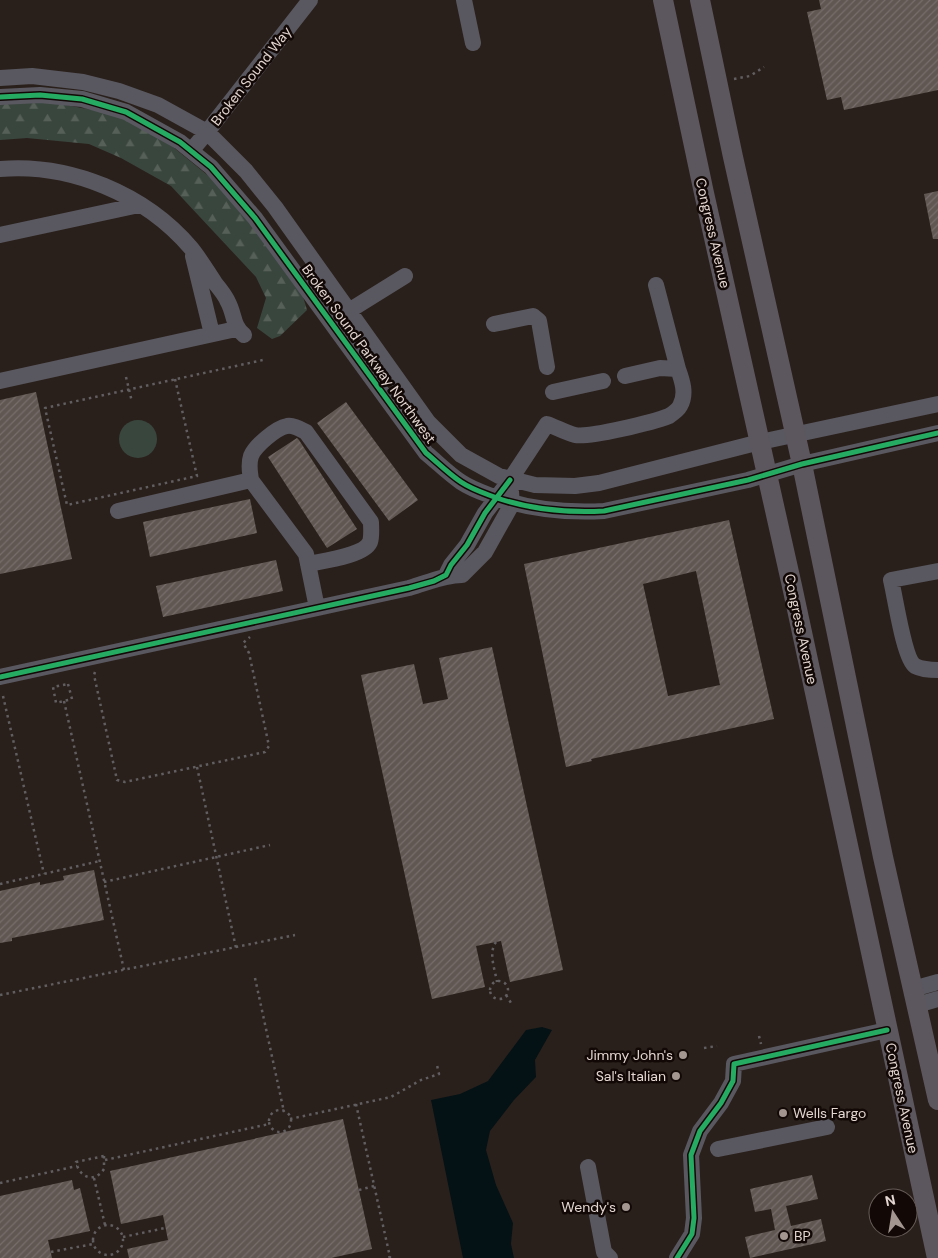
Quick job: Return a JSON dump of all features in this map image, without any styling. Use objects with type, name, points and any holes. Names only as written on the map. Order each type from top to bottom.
[{"type":"main road","name":"Congress Avenue","points":[[663,0],[937,1258]]},
{"type":"main road","points":[[700,0],[732,157],[802,464],[883,857],[938,1100]]},
{"type":"street","name":"Broken Sound Way","points":[[191,150],[310,0]]},
{"type":"street","points":[[464,0],[474,43]]},
{"type":"street","name":"Broken Sound Parkway Northwest","points":[[0,78],[32,76],[83,82],[158,105],[207,132],[246,171],[275,207],[428,422],[461,455],[510,480],[534,486],[575,486],[599,483],[760,442],[938,404]]},
{"type":"street","name":"Broken Sound Parkway Northwest","points":[[0,97],[40,95],[82,99],[126,112],[157,128],[191,150],[211,167],[233,191],[426,453],[461,482],[479,492],[512,504],[548,510],[604,511],[748,480],[802,464],[938,433]]},
{"type":"street","points":[[0,169],[24,168],[74,175],[116,191],[159,217],[191,248],[228,300],[240,332],[212,334],[0,381]]},
{"type":"street","points":[[0,235],[139,205]]},
{"type":"street","points":[[191,248],[212,334]]},
{"type":"street","points":[[331,322],[405,276]]},
{"type":"street","points":[[446,575],[451,564],[468,545],[496,497],[510,480],[546,424],[576,435],[593,434],[655,420],[671,415],[680,407],[683,396],[682,382],[656,285]]},
{"type":"street","points":[[494,324],[537,317],[547,367]]},
{"type":"street","points":[[625,376],[660,368],[678,369]]},
{"type":"street","points":[[552,392],[603,381]]},
{"type":"street","points":[[308,564],[353,554],[364,549],[370,543],[371,522],[306,432],[296,427],[286,426],[255,448],[249,464],[251,480],[306,554],[308,564],[317,608]]},
{"type":"street","points":[[118,511],[251,480]]},
{"type":"street","points":[[0,678],[409,588],[434,581],[446,575],[462,575],[485,552],[512,504],[510,480]]},
{"type":"street","points":[[938,571],[892,580],[907,655],[915,666],[938,670]]},
{"type":"street","points":[[915,997],[938,982]]},
{"type":"street","points":[[915,997],[938,999]]},
{"type":"street","points":[[677,1258],[692,1234],[694,1218],[691,1155],[693,1148],[700,1131],[721,1103],[733,1081],[734,1064],[887,1030]]},
{"type":"street","points":[[718,1149],[827,1127]]},
{"type":"street","points":[[588,1166],[604,1252],[610,1258]]},
{"type":"path","points":[[729,80],[750,76],[764,67]]},
{"type":"path","points":[[175,379],[197,476],[67,505],[45,408],[175,379],[263,360]]},
{"type":"path","points":[[126,377],[132,402]]},
{"type":"path","points":[[95,672],[94,675],[117,780],[125,782],[265,752],[269,746],[249,653],[243,643],[254,634]]},
{"type":"path","points":[[68,684],[72,699],[64,701],[56,703],[52,687],[68,684]]},
{"type":"path","points":[[3,696],[44,874]]},
{"type":"path","points":[[64,701],[124,970]]},
{"type":"path","points":[[197,767],[236,948]]},
{"type":"path","points":[[104,882],[270,845]]},
{"type":"path","points":[[0,884],[100,861]]},
{"type":"path","points":[[0,995],[295,936]]},
{"type":"path","points":[[496,942],[492,948],[492,954],[497,982]]},
{"type":"path","points":[[255,978],[284,1112],[290,1119],[289,1126],[281,1132],[274,1130],[269,1124]]},
{"type":"path","points":[[497,982],[504,982],[508,988],[506,995],[501,999],[490,992],[492,985],[497,982]]},
{"type":"path","points":[[506,995],[513,1006]]},
{"type":"path","points":[[759,1036],[761,1046]]},
{"type":"path","points":[[704,1048],[717,1046]]},
{"type":"path","points":[[290,1119],[391,1097],[421,1080],[439,1074],[437,1065]]},
{"type":"path","points":[[356,1104],[390,1257],[386,1258]]},
{"type":"path","points":[[269,1124],[272,1114],[277,1111],[284,1112]]},
{"type":"path","points":[[105,1160],[269,1124]]},
{"type":"path","points":[[104,1156],[105,1160],[104,1169],[94,1177],[81,1174],[76,1162],[104,1156]]},
{"type":"path","points":[[0,1183],[77,1166]]},
{"type":"path","points":[[94,1177],[105,1225]]},
{"type":"path","points":[[359,1190],[374,1186]]},
{"type":"path","points":[[105,1225],[116,1227],[123,1237],[124,1242],[120,1250],[112,1256],[102,1254],[93,1244],[95,1232],[105,1225]]},
{"type":"path","points":[[123,1237],[165,1228]]},
{"type":"path","points":[[51,1252],[93,1244]]},
{"type":"green space","points":[[50,102],[119,115],[173,147],[222,187],[299,283],[307,310],[280,336],[272,339],[257,328],[266,298],[256,277],[171,186],[121,158],[89,144],[27,138],[0,140],[0,103]]},
{"type":"green space","points":[[138,420],[152,425],[157,439],[152,453],[138,458],[124,453],[119,439],[124,425]]},
{"type":"shaded area","points":[[542,1027],[552,1030],[535,1060],[536,1077],[514,1100],[490,1131],[486,1150],[496,1185],[513,1223],[511,1244],[514,1258],[463,1258],[431,1100],[460,1094],[488,1081],[526,1030]]},
{"type":"building","points":[[819,0],[938,0],[938,90],[844,110],[841,97],[827,100],[807,12],[821,9]]},
{"type":"building","points":[[938,191],[938,239],[933,239],[924,194]]},
{"type":"building","points":[[36,392],[72,559],[0,574],[0,400]]},
{"type":"building","points":[[346,402],[418,500],[389,521],[317,423]]},
{"type":"building","points":[[297,438],[357,529],[327,548],[268,457]]},
{"type":"building","points":[[250,499],[257,533],[150,557],[143,522]]},
{"type":"building","points":[[729,520],[774,719],[591,759],[592,761],[566,767],[524,564]],"holes":[[[696,571],[720,685],[668,696],[643,584]]]},
{"type":"building","points":[[276,560],[283,591],[163,617],[156,586]]},
{"type":"building","points":[[492,647],[563,970],[510,982],[501,941],[476,946],[485,987],[432,999],[361,675],[414,664],[423,704],[448,699],[439,658]]},
{"type":"building","points":[[94,870],[104,920],[12,938],[12,941],[0,943],[0,891],[40,882],[40,885],[64,880],[63,876]]},
{"type":"building","points":[[343,1119],[372,1249],[331,1258],[129,1258],[127,1249],[168,1240],[163,1215],[121,1224],[110,1171]]},
{"type":"building","points":[[812,1175],[818,1199],[786,1206],[791,1226],[821,1219],[826,1241],[750,1258],[745,1237],[775,1230],[771,1209],[755,1212],[750,1189]]},
{"type":"building","points":[[72,1180],[74,1190],[80,1188],[90,1231],[48,1240],[52,1258],[0,1258],[0,1196]]},
{"type":"cycle path","points":[[0,97],[40,95],[82,99],[126,112],[180,142],[211,167],[255,218],[426,453],[461,482],[497,498],[549,510],[576,512],[604,511],[748,480],[802,464],[938,433]]},
{"type":"cycle path","points":[[0,677],[434,581],[446,575],[451,565],[467,545],[485,513],[510,480]]},
{"type":"cycle path","points":[[677,1258],[692,1234],[694,1218],[691,1155],[700,1131],[721,1103],[733,1081],[734,1064],[887,1030]]},
{"type":"place","name":"Jimmy John's","points":[[683,1055]]},
{"type":"place","name":"Sal's Italian","points":[[676,1076]]},
{"type":"place","name":"Wells Fargo","points":[[783,1113]]},
{"type":"place","name":"Wendy's","points":[[626,1207]]},
{"type":"place","name":"BP","points":[[784,1236]]}]
